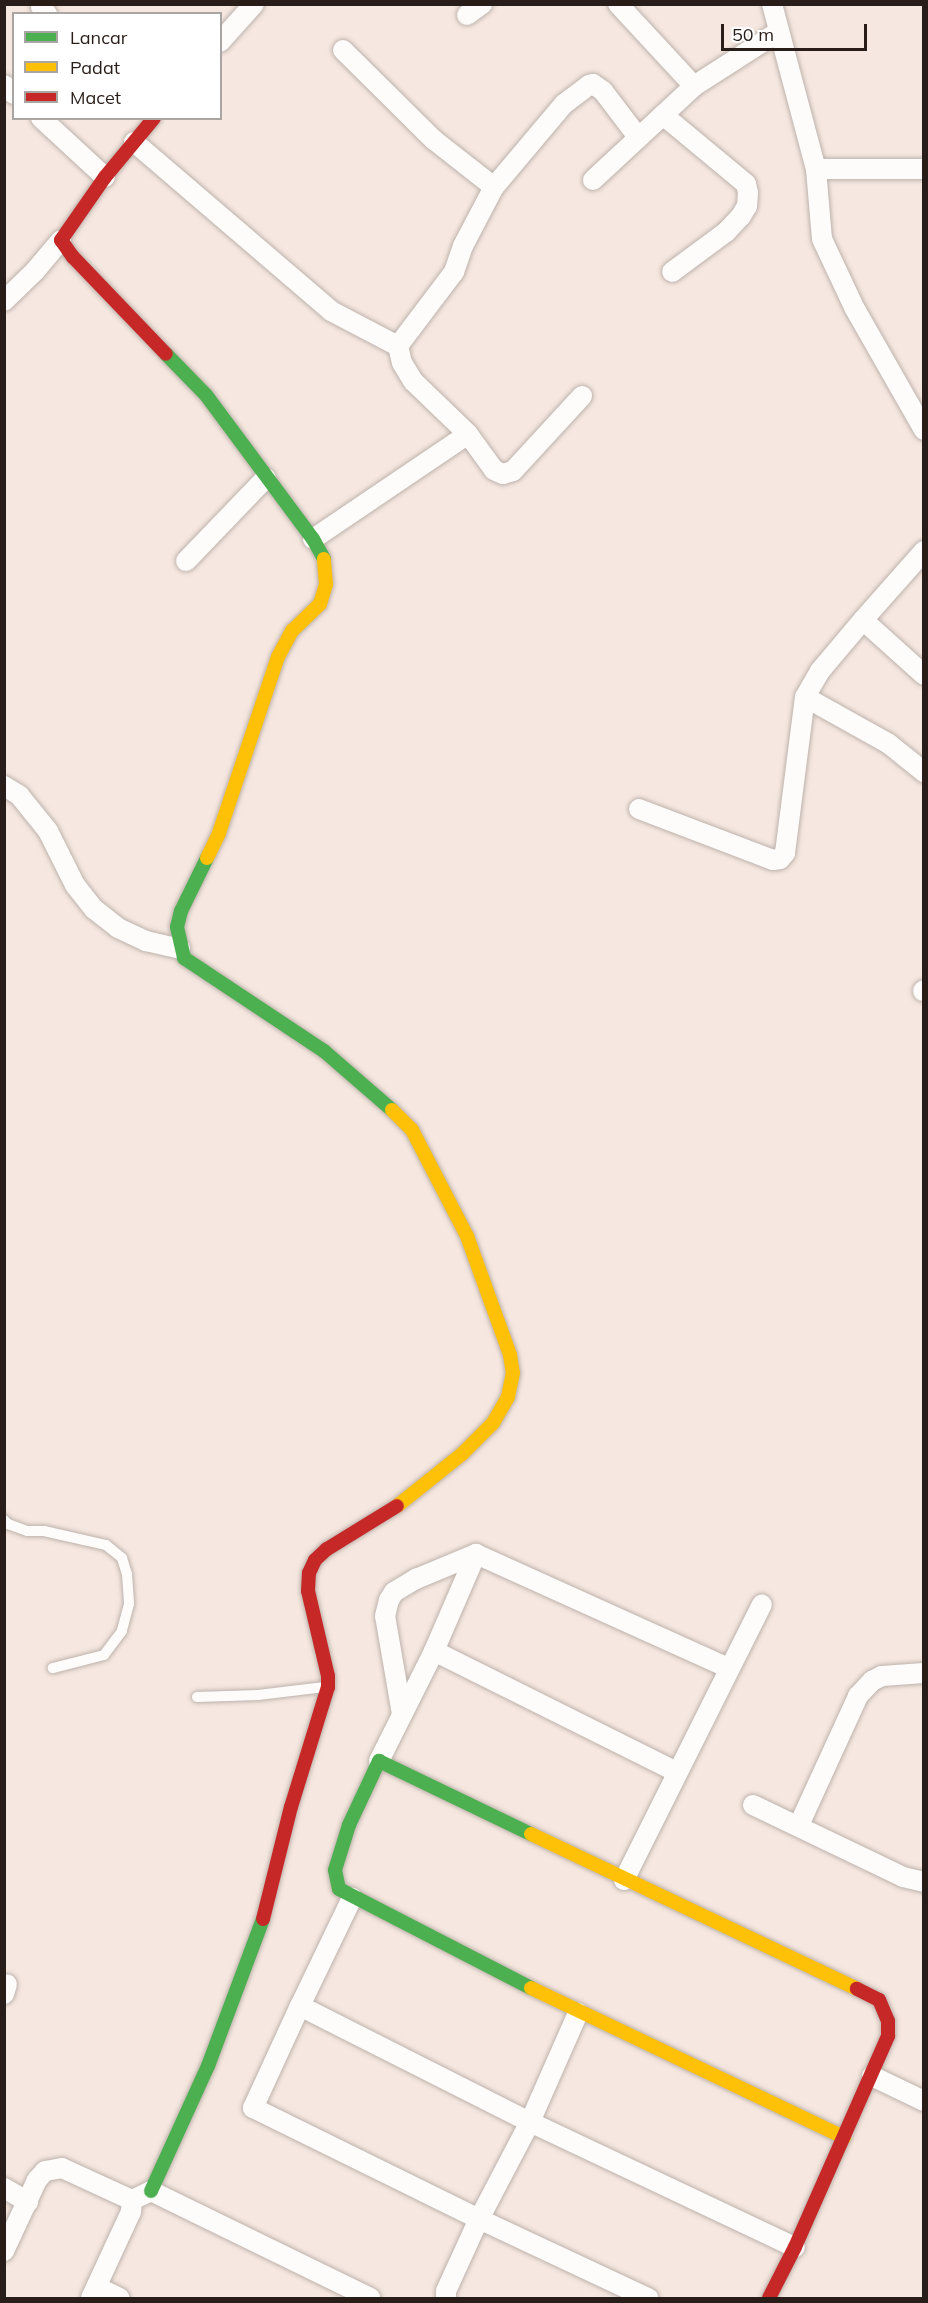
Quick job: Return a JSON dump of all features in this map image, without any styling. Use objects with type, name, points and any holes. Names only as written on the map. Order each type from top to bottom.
[{"type":"street","points":[[222,40],[254,4]]},
{"type":"street","points":[[618,4],[694,86]]},
{"type":"street","points":[[772,4],[816,169],[822,239],[855,309],[924,430]]},
{"type":"street","points":[[593,180],[694,86],[778,32]]},
{"type":"street","points":[[343,50],[434,140],[494,186]]},
{"type":"street","points":[[398,345],[454,272],[463,246],[494,186],[564,104],[593,84],[603,91],[638,137]]},
{"type":"street","points":[[663,115],[746,184],[748,193],[747,207],[734,224],[672,272]]},
{"type":"street","points":[[43,120],[105,177]]},
{"type":"street","points":[[4,301],[35,271],[61,240],[105,177],[152,120]]},
{"type":"street","points":[[134,142],[331,311],[398,345]]},
{"type":"street","points":[[816,169],[924,169]]},
{"type":"street","points":[[61,240],[81,266],[206,395],[313,539],[326,562],[326,584],[320,604],[292,631],[278,657],[219,833],[181,911],[177,927],[180,949],[184,958],[324,1052],[378,1097],[412,1130],[467,1236],[510,1355],[513,1373],[508,1397],[493,1423],[462,1454],[391,1511],[327,1549],[315,1560],[309,1573],[308,1591],[328,1676],[328,1687],[291,1807],[266,1910],[208,2066],[151,2191],[132,2200]]},
{"type":"street","points":[[398,345],[402,363],[413,381],[468,434],[494,470],[503,474],[513,471],[582,396]]},
{"type":"street","points":[[313,539],[468,434]]},
{"type":"street","points":[[186,561],[266,478]]},
{"type":"street","points":[[639,809],[773,860],[780,859],[784,854],[805,697],[820,671],[924,551]]},
{"type":"street","points":[[863,620],[924,675]]},
{"type":"street","points":[[805,697],[889,744],[924,772]]},
{"type":"street","points":[[4,786],[19,795],[48,831],[75,885],[94,909],[118,928],[146,941],[180,949]]},
{"type":"street","points":[[476,1554],[434,1651],[349,1825],[335,1870],[339,1889],[352,1898],[578,2013],[844,2137]]},
{"type":"street","points":[[402,1714],[385,1616],[389,1600],[394,1592],[416,1579],[476,1554],[728,1668]]},
{"type":"street","points":[[624,1880],[728,1668],[762,1605]]},
{"type":"street","points":[[434,1651],[677,1772]]},
{"type":"street","points":[[799,1825],[858,1695],[882,1676],[924,1673]]},
{"type":"street","points":[[379,1761],[879,2000],[888,2021],[888,2036],[795,2247],[769,2298]]},
{"type":"street","points":[[753,1805],[799,1825],[903,1877],[924,1882]]},
{"type":"street","points":[[352,1898],[253,2108],[478,2219],[648,2298]]},
{"type":"street","points":[[300,2006],[530,2122],[795,2247]]},
{"type":"street","points":[[446,2298],[446,2291],[478,2219],[530,2122],[578,2013]]},
{"type":"street","points":[[872,2076],[924,2101]]},
{"type":"street","points":[[4,2251],[37,2180],[45,2171],[53,2168],[81,2176],[132,2200]]},
{"type":"street","points":[[4,2188],[28,2202]]},
{"type":"street","points":[[151,2191],[370,2298]]},
{"type":"street","points":[[120,2298],[94,2293],[131,2212],[132,2200]]},
{"type":"lane","points":[[4,1520],[8,1524],[27,1531],[44,1531],[106,1545],[122,1558],[127,1574],[129,1604],[122,1631],[104,1654],[53,1668]]},
{"type":"lane","points":[[197,1697],[258,1695],[328,1687]]},
{"type":"traffic: fast","points":[[166,354],[206,395],[313,539],[324,559]]},
{"type":"traffic: fast","points":[[207,858],[181,911],[177,927],[184,958],[324,1051],[392,1110]]},
{"type":"traffic: fast","points":[[531,1834],[379,1761],[349,1825],[335,1870],[339,1889],[531,1988]]},
{"type":"traffic: fast","points":[[151,2191],[208,2066],[263,1919]]},
{"type":"traffic: slow","points":[[207,858],[219,833],[278,657],[292,631],[320,604],[326,584],[324,559]]},
{"type":"traffic: slow","points":[[392,1110],[412,1130],[467,1236],[510,1355],[513,1373],[508,1397],[493,1423],[462,1454],[397,1506]]},
{"type":"traffic: slow","points":[[531,1834],[857,1989]]},
{"type":"traffic: slow","points":[[531,1988],[844,2137]]},
{"type":"traffic: jam","points":[[152,120],[105,177],[61,240],[73,257],[166,354]]},
{"type":"traffic: jam","points":[[263,1919],[291,1807],[328,1687],[328,1676],[308,1591],[309,1573],[315,1560],[327,1549],[397,1506]]},
{"type":"traffic: jam","points":[[769,2298],[795,2247],[888,2036],[888,2021],[879,2000],[857,1989]]}]
